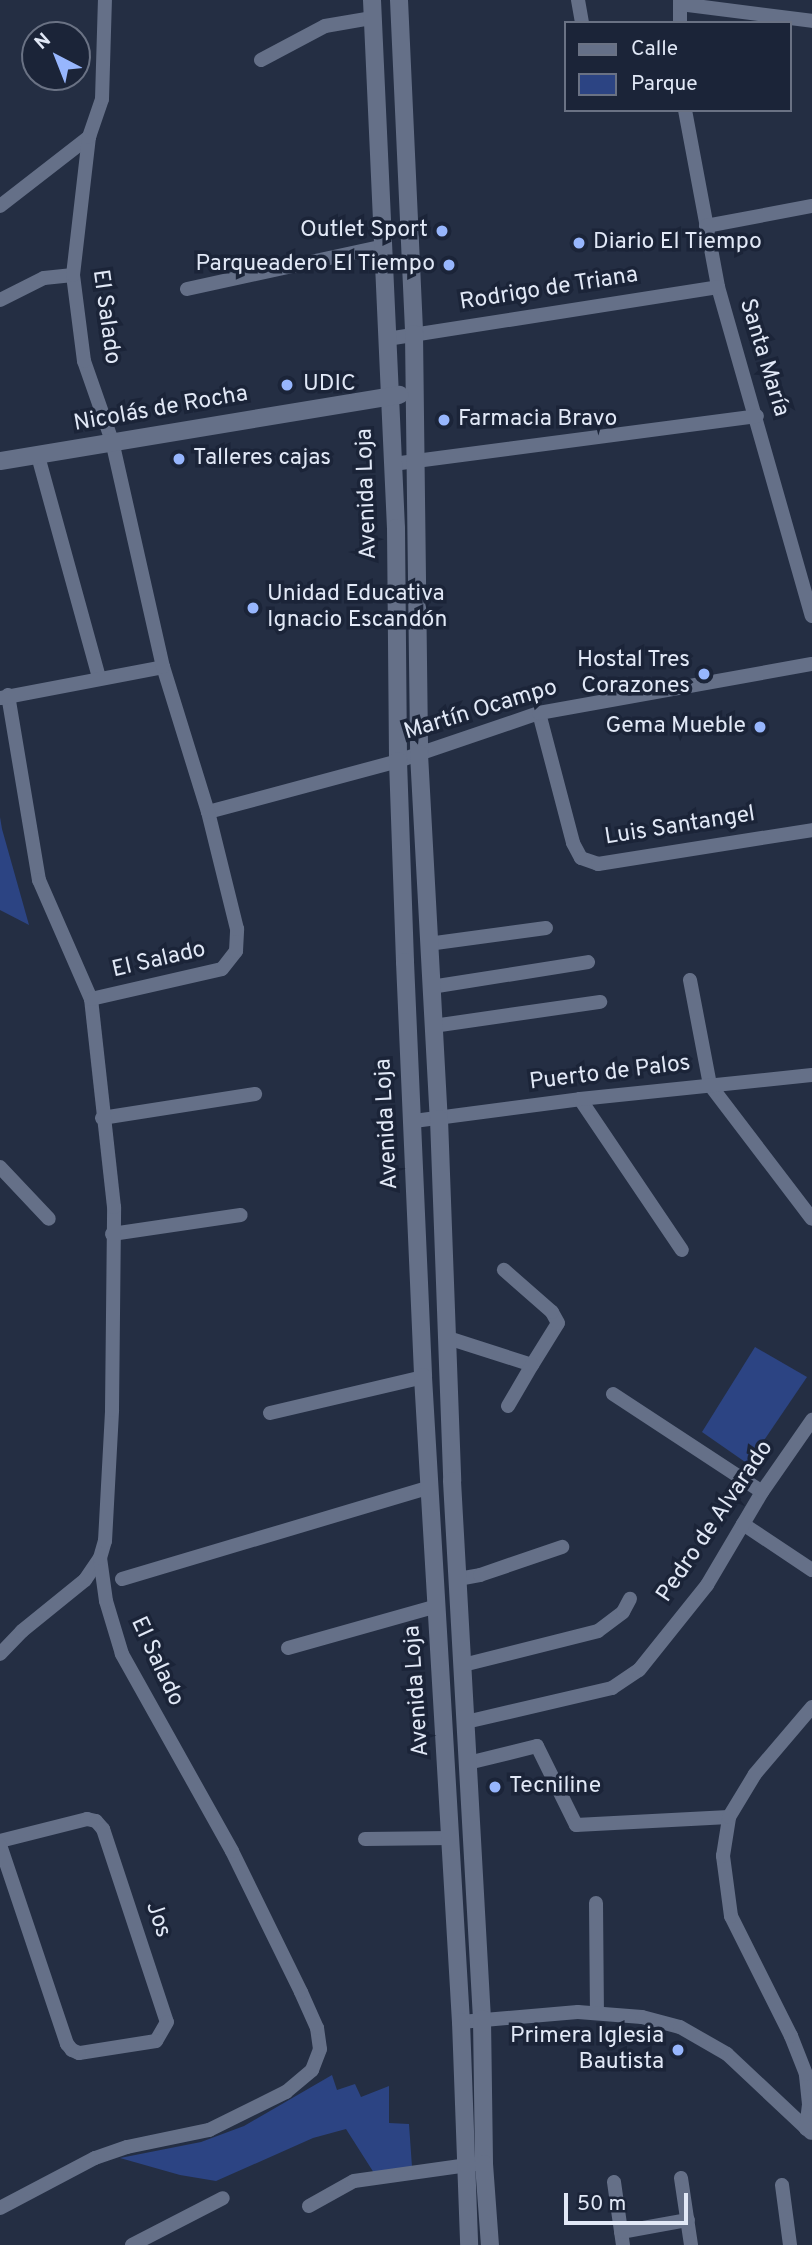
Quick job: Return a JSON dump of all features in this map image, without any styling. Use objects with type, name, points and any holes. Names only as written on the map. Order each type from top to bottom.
[{"type":"main road","name":"Avenida Loja","points":[[399,0],[414,334],[419,575],[419,754],[482,2019],[469,2245]]},
{"type":"main road","name":"Avenida Loja","points":[[372,9],[393,464],[398,761],[423,1377],[461,2022],[475,2164],[490,2245]]},
{"type":"main road","name":"Nicolás de Rocha","points":[[0,461],[38,457],[112,441],[414,393]]},
{"type":"street","name":"El Salado","points":[[0,2208],[106,2153],[188,2136],[216,2127],[293,2087],[312,2070],[320,2056],[317,2028],[301,1992],[227,1843],[122,1654],[106,1601],[100,1559],[105,1541],[112,1410],[114,1207],[102,1118],[91,999],[198,977],[222,969],[236,951],[237,929],[208,812],[163,667],[112,441],[84,360],[73,275],[89,137],[102,99],[105,0]]},
{"type":"street","points":[[578,0],[582,21]]},
{"type":"street","points":[[680,21],[680,2],[812,21]]},
{"type":"street","points":[[261,60],[325,26],[372,9]]},
{"type":"street","name":"Santa María","points":[[685,112],[718,287],[812,616]]},
{"type":"street","points":[[0,206],[89,137]]},
{"type":"street","points":[[706,226],[812,206]]},
{"type":"street","points":[[187,289],[384,246]]},
{"type":"street","points":[[0,300],[44,278],[73,275]]},
{"type":"street","name":"Rodrigo de Triana","points":[[387,338],[718,287]]},
{"type":"street","points":[[393,464],[757,416]]},
{"type":"street","points":[[38,457],[99,678]]},
{"type":"street","name":"Martín Ocampo","points":[[208,812],[398,761],[539,713],[812,664]]},
{"type":"street","points":[[91,999],[39,880],[4,697],[163,667]]},
{"type":"street","name":"Luis Santangel","points":[[539,713],[573,843],[581,858],[598,863],[812,830]]},
{"type":"street","points":[[428,944],[546,928]]},
{"type":"street","points":[[431,987],[588,962]]},
{"type":"street","points":[[690,980],[710,1085],[812,1219]]},
{"type":"street","points":[[433,1026],[600,1002]]},
{"type":"street","name":"Puerto de Palos","points":[[414,1121],[580,1099],[812,1075]]},
{"type":"street","points":[[102,1118],[255,1094]]},
{"type":"street","points":[[580,1099],[682,1250]]},
{"type":"street","points":[[3,1175],[49,1219]]},
{"type":"street","points":[[112,1234],[241,1215]]},
{"type":"street","points":[[504,1270],[545,1305],[558,1323],[508,1406]]},
{"type":"street","points":[[448,1338],[532,1365]]},
{"type":"street","points":[[270,1413],[423,1377]]},
{"type":"street","points":[[613,1394],[762,1492]]},
{"type":"street","name":"Pedro de Alvarado","points":[[466,1722],[603,1691],[639,1670],[707,1585],[762,1492],[812,1420]]},
{"type":"street","points":[[122,1579],[431,1487]]},
{"type":"street","points":[[743,1524],[812,1570]]},
{"type":"street","points":[[458,1579],[480,1575],[562,1547]]},
{"type":"street","points":[[0,1654],[22,1631],[85,1580],[100,1559]]},
{"type":"street","points":[[463,1665],[598,1631],[623,1612],[630,1599]]},
{"type":"street","points":[[288,1648],[437,1606]]},
{"type":"street","points":[[809,2131],[809,2087],[801,2059],[731,1916],[723,1856],[729,1817],[755,1774],[812,1707]]},
{"type":"street","points":[[468,1763],[537,1746],[576,1825],[729,1817]]},
{"type":"street","name":"Jos","points":[[87,1819],[96,1821],[103,1829],[167,2022],[156,2040],[79,2053],[67,2043],[0,1843],[87,1819]]},
{"type":"street","points":[[365,1839],[451,1838]]},
{"type":"street","points":[[596,1903],[597,2013]]},
{"type":"street","points":[[461,2022],[597,2013],[642,2017],[696,2034],[727,2054],[809,2131]]},
{"type":"street","points":[[309,2206],[354,2181],[475,2164]]},
{"type":"street","points":[[681,2178],[691,2245]]},
{"type":"street","points":[[614,2182],[622,2239],[688,2220]]},
{"type":"street","points":[[782,2185],[790,2245]]},
{"type":"street","points":[[132,2245],[223,2198]]},
{"type":"green space","points":[[0,817],[2,829],[29,925],[0,910]]},
{"type":"green space","points":[[755,1347],[807,1377],[748,1464],[702,1432]]},
{"type":"green space","points":[[332,2075],[337,2090],[355,2084],[361,2097],[389,2086],[389,2123],[409,2124],[412,2167],[374,2173],[346,2129],[313,2138],[216,2181],[180,2175],[120,2158],[201,2142],[244,2126]]},
{"type":"place","name":"Outlet Sport","points":[[442,231]]},
{"type":"place","name":"Diario El Tiempo","points":[[579,243]]},
{"type":"place","name":"Parqueadero El Tiempo","points":[[449,265]]},
{"type":"place","name":"UDIC","points":[[287,385]]},
{"type":"place","name":"Farmacia Bravo","points":[[444,420]]},
{"type":"place","name":"Talleres cajas","points":[[179,459]]},
{"type":"place","name":"Unidad Educativa Ignacio Escandón","points":[[253,608]]},
{"type":"place","name":"Hostal Tres Corazones","points":[[704,674]]},
{"type":"place","name":"Gema Mueble","points":[[760,727]]},
{"type":"place","name":"Tecniline","points":[[495,1787]]},
{"type":"place","name":"Primera Iglesia Bautista","points":[[678,2050]]}]
